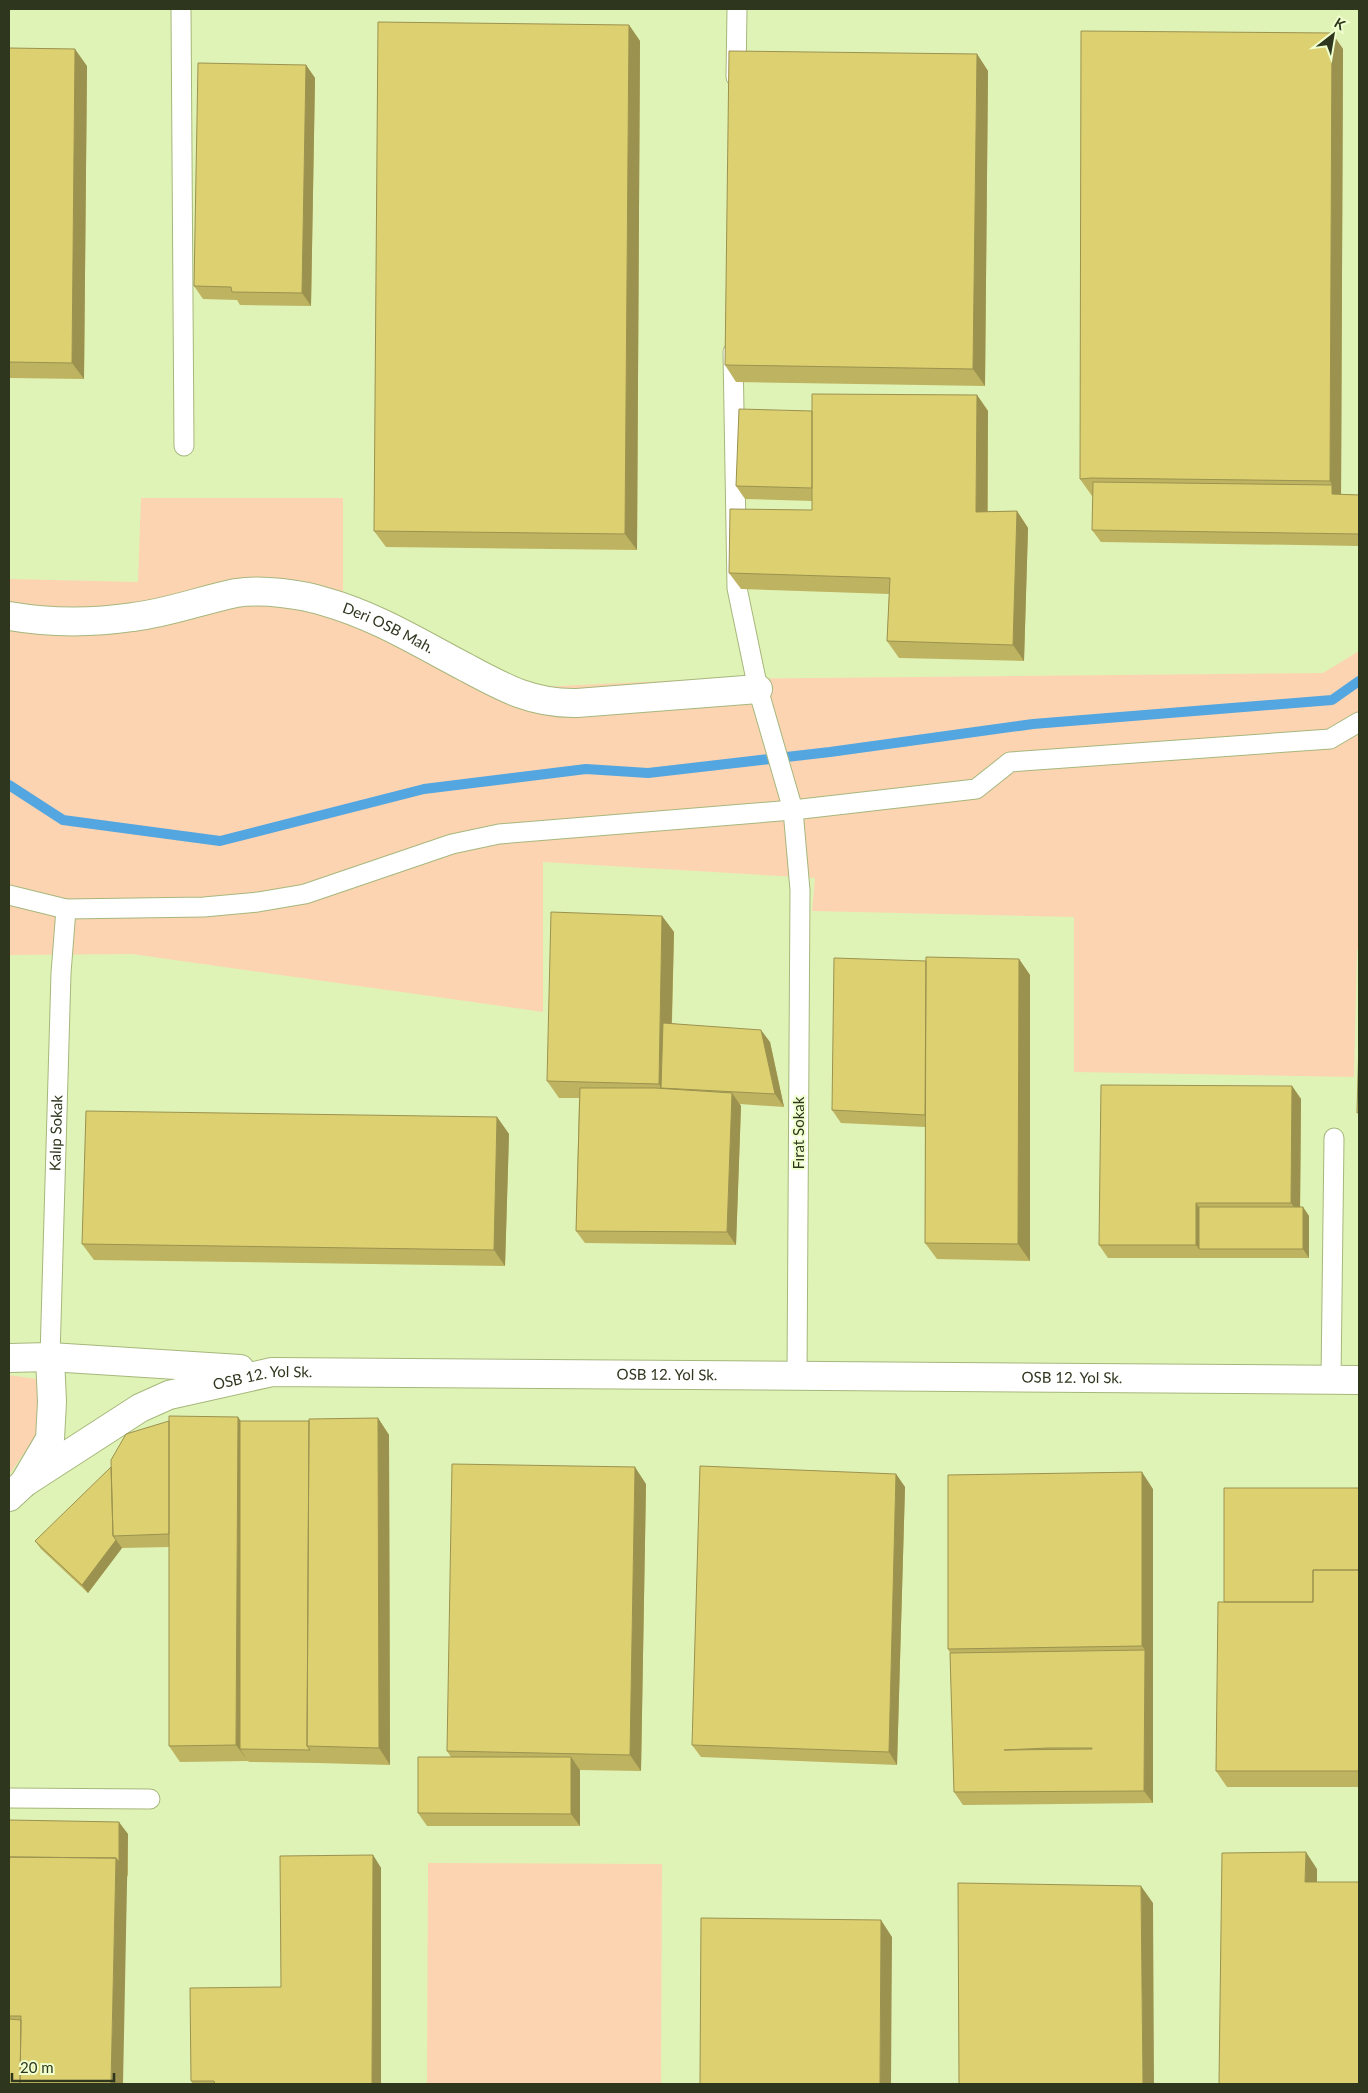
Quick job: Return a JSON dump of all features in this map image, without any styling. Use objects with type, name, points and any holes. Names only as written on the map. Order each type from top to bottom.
[{"type":"street","name":"Deri OSB Mah.","points":[[9,616],[84,622],[135,617],[238,593],[283,593],[326,602],[369,617],[507,689],[540,701],[558,704],[761,701]]},
{"type":"street","points":[[16,1490],[50,1439],[52,1402],[50,1357]]},
{"type":"street","points":[[9,1358],[50,1357],[272,1372]]},
{"type":"street","name":"OSB 12. Yol Sk.","points":[[16,1490],[140,1408],[169,1394],[272,1372],[1359,1380]]},
{"type":"lane","points":[[181,9],[184,446]]},
{"type":"lane","points":[[736,98],[737,9]]},
{"type":"lane","name":"Fırat Sokak","points":[[733,334],[737,588],[761,701],[793,810],[800,890],[798,1376]]},
{"type":"lane","points":[[9,895],[66,909],[204,907],[258,902],[304,894],[452,844],[499,834],[793,810],[976,789],[1010,762],[1330,739],[1359,722]]},
{"type":"lane","name":"Kalıp Sokak","points":[[50,1357],[61,973],[66,909]]},
{"type":"lane","points":[[1331,1380],[1334,1138]]},
{"type":"lane","points":[[9,1798],[150,1799]]},
{"type":"shaded area","points":[[141,498],[343,498],[343,598],[519,688],[704,679],[1323,673],[1359,651],[1359,950],[1357,950],[1354,1077],[1074,1072],[1074,917],[812,911],[815,878],[543,862],[543,1012],[132,954],[9,955],[9,579],[138,582]]},
{"type":"shaded area","points":[[9,1375],[36,1379],[47,1404],[42,1427],[9,1475]]},
{"type":"shaded area","points":[[428,1863],[662,1864],[661,2084],[427,2084]]},
{"type":"building","points":[[378,22],[629,25],[625,534],[374,531]]},
{"type":"building","points":[[1081,31],[1332,33],[1330,481],[1080,479]]},
{"type":"building","points":[[9,48],[75,49],[72,363],[9,362]]},
{"type":"building","points":[[729,51],[977,54],[973,369],[725,365]]},
{"type":"building","points":[[198,63],[306,65],[302,293],[232,292],[231,287],[194,286]]},
{"type":"building","points":[[812,394],[977,395],[976,512],[1017,511],[1013,645],[887,641],[890,578],[729,573],[730,509],[812,510]]},
{"type":"building","points":[[739,409],[812,411],[812,488],[736,486]]},
{"type":"building","points":[[1093,482],[1332,485],[1332,494],[1359,495],[1359,534],[1092,530]]},
{"type":"building","points":[[551,912],[662,916],[659,1084],[547,1081]]},
{"type":"building","points":[[926,957],[1019,959],[1018,1244],[925,1243]]},
{"type":"building","points":[[834,958],[926,961],[925,1115],[832,1110]]},
{"type":"building","points":[[663,1023],[761,1030],[775,1094],[661,1088]]},
{"type":"building","points":[[1359,1040],[1359,1113],[1357,1113]]},
{"type":"building","points":[[1101,1085],[1292,1086],[1291,1203],[1196,1203],[1196,1245],[1099,1245]]},
{"type":"building","points":[[580,1088],[655,1088],[732,1093],[727,1232],[576,1231]]},
{"type":"building","points":[[86,1111],[497,1117],[494,1250],[82,1244]]},
{"type":"building","points":[[1199,1207],[1303,1207],[1303,1249],[1199,1249]]},
{"type":"building","points":[[169,1416],[238,1417],[236,1745],[169,1746]]},
{"type":"building","points":[[378,1418],[379,1748],[307,1746],[309,1419]]},
{"type":"building","points":[[169,1421],[169,1534],[113,1536],[111,1460],[126,1434]]},
{"type":"building","points":[[240,1421],[309,1421],[307,1746],[310,1750],[240,1749]]},
{"type":"building","points":[[452,1464],[635,1467],[630,1755],[447,1751]]},
{"type":"building","points":[[700,1466],[896,1474],[889,1752],[692,1745]]},
{"type":"building","points":[[111,1467],[113,1536],[116,1540],[82,1585],[35,1541]]},
{"type":"building","points":[[1142,1472],[1142,1646],[948,1649],[948,1475]]},
{"type":"building","points":[[1224,1488],[1359,1488],[1359,1570],[1313,1570],[1313,1602],[1224,1602]]},
{"type":"building","points":[[1313,1570],[1359,1570],[1359,1771],[1216,1771],[1218,1602],[1313,1602]]},
{"type":"building","points":[[1145,1650],[1144,1791],[954,1792],[950,1653]],"holes":[[[1048,1748],[1092,1749],[1004,1750]]]},
{"type":"building","points":[[418,1757],[571,1757],[571,1814],[418,1813]]},
{"type":"building","points":[[9,1820],[119,1822],[119,1862],[116,1858],[9,1857]]},
{"type":"building","points":[[1306,1852],[1305,1882],[1359,1882],[1359,2084],[1219,2084],[1222,1853]]},
{"type":"building","points":[[373,1855],[372,2084],[215,2084],[214,2081],[191,2081],[190,1988],[281,1987],[280,1856]]},
{"type":"building","points":[[9,1857],[116,1858],[111,2084],[20,2084],[21,2016],[9,2016]]},
{"type":"building","points":[[958,1883],[1141,1886],[1143,2084],[959,2084]]},
{"type":"building","points":[[701,1918],[881,1920],[880,2084],[700,2084]]},
{"type":"building","points":[[9,2019],[21,2020],[20,2084],[9,2084]]},
{"type":"waterway","points":[[9,785],[63,820],[220,841],[424,789],[586,769],[648,773],[830,752],[1033,724],[1332,700],[1359,681]]}]
